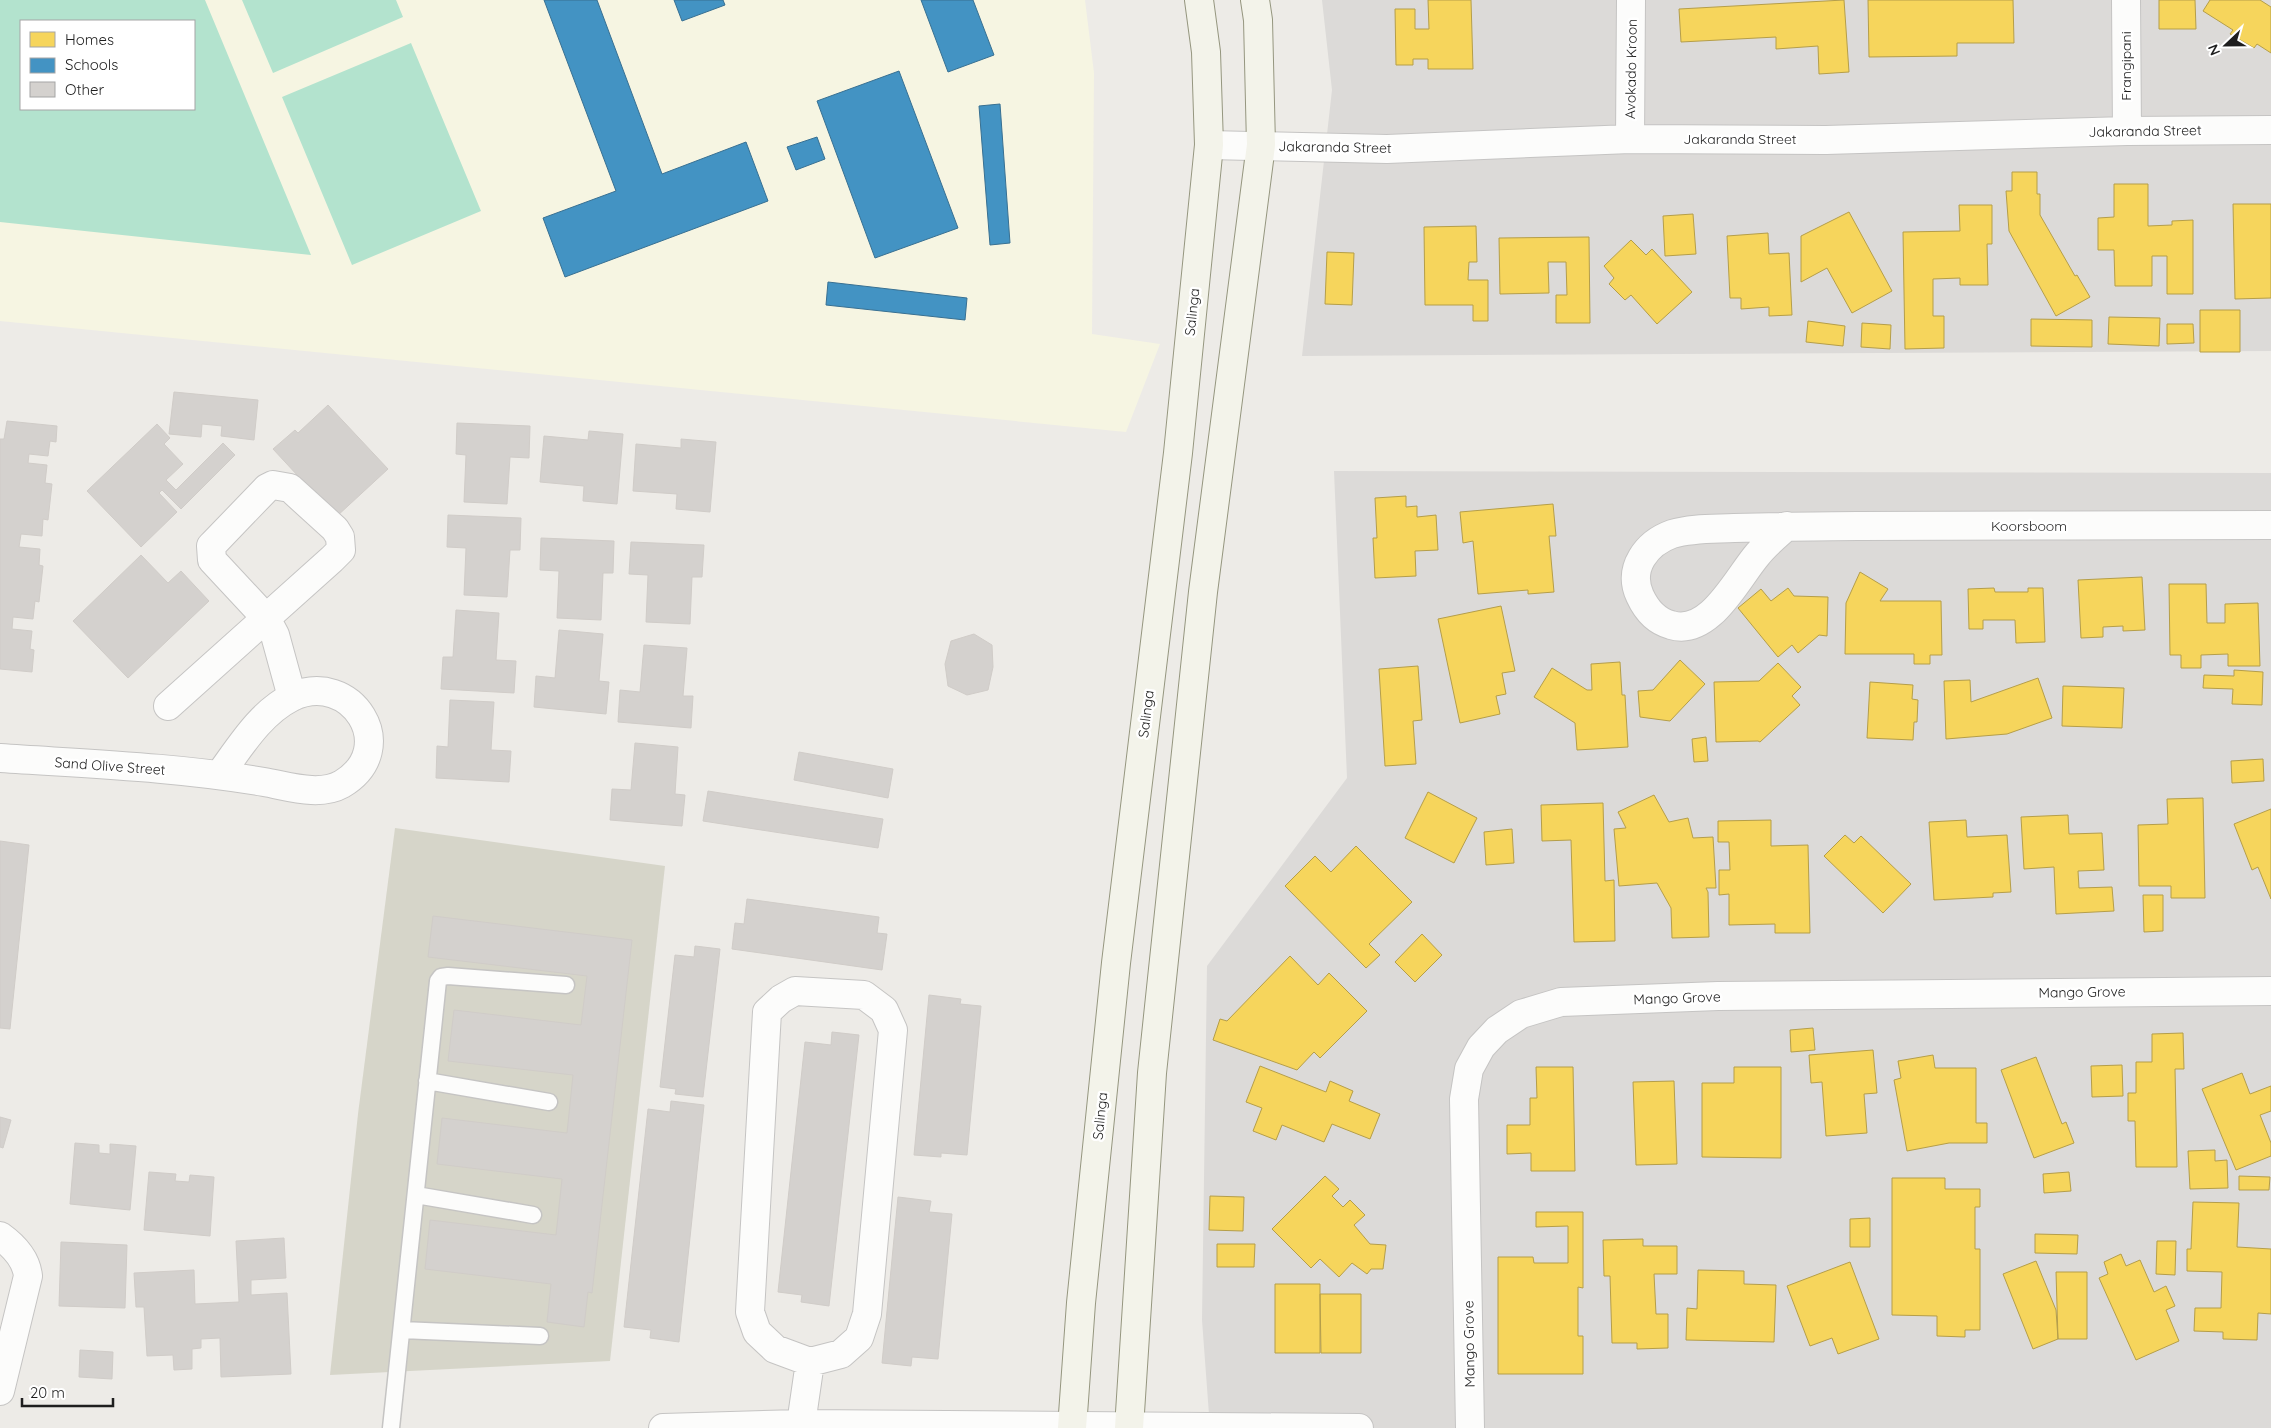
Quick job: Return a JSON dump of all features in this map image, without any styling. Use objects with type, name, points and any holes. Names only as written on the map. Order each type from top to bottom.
[{"type":"street","name":"Salinga","points":[[1072,1426],[1081,1303],[1116,963],[1178,453],[1209,146],[1206,52],[1199,0]]},
{"type":"street","points":[[1129,1427],[1152,1073],[1203,592],[1261,145],[1258,20],[1255,0]]},
{"type":"street","name":"Avokado Kroon","points":[[1630,139],[1632,0]]},
{"type":"street","name":"Frangipani","points":[[2126,0],[2127,131]]},
{"type":"street","name":"Jakaranda Street","points":[[1209,146],[1261,145],[1387,149],[1630,139],[1826,140],[2127,131],[2271,130]]},
{"type":"street","points":[[168,706],[266,618],[332,559],[341,550],[340,537],[335,529],[290,488],[274,485],[267,488],[211,546],[212,560],[266,618],[275,635],[292,697]]},
{"type":"street","name":"Koorsboom","points":[[1787,526],[1758,554],[1729,594],[1705,619],[1692,625],[1678,627],[1658,619],[1650,612],[1638,594],[1636,570],[1640,558],[1654,542],[1687,530],[1787,526],[2271,525]]},
{"type":"street","name":"Sand Olive Street","points":[[0,758],[220,774],[315,791],[342,784],[360,768],[369,749],[368,729],[361,713],[346,700],[331,692],[313,692],[292,697],[269,714],[251,732],[220,774]]},
{"type":"street","points":[[795,991],[864,996],[884,1010],[893,1030],[867,1314],[859,1338],[841,1354],[810,1362],[775,1349],[757,1332],[750,1312],[767,1012],[781,999],[795,991]]},
{"type":"street","name":"Mango Grove","points":[[1470,1428],[1464,1099],[1469,1068],[1481,1047],[1497,1030],[1521,1014],[1561,1002],[1718,996],[2271,991]]},
{"type":"street","points":[[0,1236],[8,1242],[27,1264],[28,1276],[0,1391]]},
{"type":"street","points":[[801,1424],[810,1362]]},
{"type":"street","points":[[663,1428],[801,1424],[1358,1428]]},
{"type":"lane","points":[[391,1428],[438,981],[441,977],[566,986]]},
{"type":"lane","points":[[427,1082],[549,1102]]},
{"type":"lane","points":[[416,1195],[533,1215]]},
{"type":"lane","points":[[402,1330],[540,1336]]},
{"type":"shaded area","points":[[0,0],[1085,0],[1094,73],[1092,334],[1160,344],[1126,432],[0,321]]},
{"type":"shaded area","points":[[1322,0],[2271,0],[2271,351],[1302,356],[1332,90]]},
{"type":"shaded area","points":[[1334,471],[2271,473],[2271,1428],[1210,1428],[1202,1320],[1207,966],[1347,778]]},
{"type":"shaded area","points":[[395,828],[665,866],[610,1361],[330,1375],[358,1114]]},
{"type":"green space","points":[[0,0],[205,0],[311,255],[0,222]]},
{"type":"green space","points":[[242,0],[396,0],[403,17],[273,73]]},
{"type":"green space","points":[[411,43],[481,211],[352,265],[282,97]]},
{"type":"building: Homes","points":[[1428,0],[1471,0],[1473,69],[1428,69],[1428,59],[1413,59],[1413,65],[1396,65],[1395,9],[1415,9],[1415,29],[1429,29]]},
{"type":"building: Homes","points":[[1844,0],[1849,72],[1819,74],[1818,46],[1776,49],[1776,37],[1681,42],[1679,9]]},
{"type":"building: Homes","points":[[1868,0],[2013,0],[2014,43],[1957,43],[1957,56],[1869,57]]},
{"type":"building: Homes","points":[[2159,0],[2195,0],[2196,29],[2159,29]]},
{"type":"building: Homes","points":[[2210,0],[2260,0],[2271,7],[2271,53],[2257,44],[2254,48],[2230,34],[2233,30],[2203,11]]},
{"type":"building: Homes","points":[[2012,172],[2037,172],[2037,194],[2040,194],[2040,215],[2075,276],[2077,275],[2090,297],[2056,316],[2009,231],[2006,191],[2012,191]]},
{"type":"building: Homes","points":[[2114,184],[2148,184],[2148,226],[2172,225],[2172,221],[2193,220],[2193,294],[2167,294],[2167,256],[2152,256],[2152,286],[2115,286],[2114,250],[2098,250],[2098,218],[2114,217]]},
{"type":"building: Homes","points":[[2233,204],[2271,204],[2271,298],[2235,299]]},
{"type":"building: Homes","points":[[1959,205],[1992,205],[1992,244],[1987,244],[1988,285],[1960,285],[1960,278],[1933,279],[1933,316],[1944,316],[1944,348],[1905,349],[1903,232],[1960,231]]},
{"type":"building: Homes","points":[[1849,212],[1892,291],[1852,313],[1827,268],[1801,282],[1801,236]]},
{"type":"building: Homes","points":[[1693,214],[1696,254],[1665,256],[1663,216]]},
{"type":"building: Homes","points":[[1476,226],[1477,262],[1469,262],[1468,280],[1488,280],[1488,321],[1473,321],[1473,305],[1425,305],[1424,227]]},
{"type":"building: Homes","points":[[1768,233],[1769,254],[1789,253],[1792,315],[1769,316],[1769,307],[1741,309],[1741,298],[1730,298],[1727,236]]},
{"type":"building: Homes","points":[[1589,237],[1590,323],[1556,323],[1556,295],[1567,295],[1566,262],[1548,262],[1549,293],[1500,294],[1499,238]]},
{"type":"building: Homes","points":[[1631,240],[1646,255],[1652,249],[1692,292],[1657,324],[1631,295],[1625,300],[1609,284],[1614,278],[1604,266]]},
{"type":"building: Homes","points":[[1327,252],[1354,253],[1352,305],[1325,304]]},
{"type":"building: Homes","points":[[2200,310],[2240,310],[2240,352],[2200,352]]},
{"type":"building: Homes","points":[[2109,317],[2160,318],[2159,346],[2108,344]]},
{"type":"building: Homes","points":[[2031,319],[2092,320],[2092,347],[2031,346]]},
{"type":"building: Homes","points":[[1808,321],[1845,326],[1843,346],[1806,342]]},
{"type":"building: Homes","points":[[1862,323],[1891,325],[1890,349],[1861,347]]},
{"type":"building: Homes","points":[[2167,324],[2193,324],[2194,343],[2167,344]]},
{"type":"building: Homes","points":[[1406,496],[1406,507],[1417,506],[1417,517],[1436,515],[1438,550],[1415,551],[1416,576],[1375,578],[1373,538],[1377,538],[1375,498]]},
{"type":"building: Homes","points":[[1553,504],[1556,536],[1549,536],[1554,592],[1528,594],[1528,590],[1478,594],[1473,541],[1463,543],[1460,512]]},
{"type":"building: Homes","points":[[1860,572],[1888,589],[1880,601],[1941,601],[1942,655],[1930,655],[1930,664],[1914,664],[1914,654],[1845,654],[1846,603]]},
{"type":"building: Homes","points":[[2142,577],[2145,630],[2123,631],[2123,626],[2103,627],[2103,637],[2081,638],[2078,580]]},
{"type":"building: Homes","points":[[2169,584],[2206,584],[2207,623],[2225,623],[2225,604],[2258,603],[2260,666],[2228,666],[2228,654],[2201,655],[2201,668],[2181,668],[2181,655],[2170,655]]},
{"type":"building: Homes","points":[[1788,588],[1794,596],[1828,597],[1827,636],[1819,635],[1798,653],[1792,645],[1778,657],[1738,608],[1761,589],[1771,601]]},
{"type":"building: Homes","points":[[1994,588],[1995,592],[2028,592],[2028,588],[2043,588],[2045,642],[2016,643],[2015,620],[1983,620],[1983,629],[1969,629],[1968,589]]},
{"type":"building: Homes","points":[[1501,606],[1515,671],[1502,673],[1506,694],[1496,696],[1500,714],[1460,723],[1438,619]]},
{"type":"building: Homes","points":[[1680,660],[1705,684],[1670,721],[1640,717],[1638,691],[1653,690]]},
{"type":"building: Homes","points":[[1620,662],[1622,695],[1625,695],[1628,747],[1577,750],[1575,723],[1534,697],[1552,668],[1587,690],[1592,690],[1591,664]]},
{"type":"building: Homes","points":[[1778,663],[1801,687],[1792,696],[1800,705],[1760,742],[1716,742],[1714,682],[1759,681]]},
{"type":"building: Homes","points":[[1418,666],[1422,720],[1413,721],[1416,764],[1385,766],[1379,669]]},
{"type":"building: Homes","points":[[2234,670],[2263,672],[2262,705],[2232,704],[2233,689],[2203,688],[2204,675],[2234,676]]},
{"type":"building: Homes","points":[[2038,678],[2052,718],[2007,734],[1946,739],[1944,681],[1970,680],[1971,702]]},
{"type":"building: Homes","points":[[1870,682],[1913,685],[1912,699],[1918,700],[1917,722],[1914,722],[1913,740],[1867,738]]},
{"type":"building: Homes","points":[[2063,686],[2124,688],[2122,728],[2062,726]]},
{"type":"building: Homes","points":[[1706,737],[1708,761],[1694,762],[1692,739]]},
{"type":"building: Homes","points":[[2263,759],[2264,781],[2232,783],[2231,761]]},
{"type":"building: Homes","points":[[1428,792],[1477,818],[1454,863],[1405,838]]},
{"type":"building: Homes","points":[[1654,795],[1669,822],[1688,818],[1693,838],[1713,837],[1716,888],[1706,888],[1708,892],[1709,937],[1672,938],[1671,908],[1657,883],[1619,886],[1614,829],[1626,828],[1618,812]]},
{"type":"building: Homes","points":[[2203,798],[2205,898],[2171,898],[2171,886],[2139,886],[2138,825],[2168,824],[2167,799]]},
{"type":"building: Homes","points":[[1603,803],[1605,881],[1614,880],[1615,941],[1574,942],[1571,840],[1542,841],[1541,805]]},
{"type":"building: Homes","points":[[2271,809],[2271,899],[2258,867],[2252,870],[2234,824]]},
{"type":"building: Homes","points":[[2068,815],[2069,834],[2102,833],[2104,870],[2078,871],[2079,888],[2112,887],[2114,911],[2056,914],[2054,867],[2024,869],[2021,817]]},
{"type":"building: Homes","points":[[1771,820],[1771,846],[1808,845],[1810,933],[1775,933],[1775,924],[1729,925],[1729,894],[1719,895],[1719,870],[1730,870],[1729,842],[1718,842],[1718,821]]},
{"type":"building: Homes","points":[[1966,820],[1967,837],[2007,835],[2011,892],[1993,893],[1993,897],[1934,900],[1929,822]]},
{"type":"building: Homes","points":[[1512,829],[1514,863],[1486,865],[1484,832]]},
{"type":"building: Homes","points":[[1845,835],[1854,843],[1861,836],[1911,884],[1883,913],[1824,856]]},
{"type":"building: Homes","points":[[1356,846],[1412,902],[1369,944],[1380,955],[1366,968],[1285,886],[1315,856],[1331,872]]},
{"type":"building: Homes","points":[[2143,895],[2163,895],[2163,931],[2144,932]]},
{"type":"building: Homes","points":[[1422,934],[1442,955],[1415,982],[1395,962]]},
{"type":"building: Homes","points":[[1290,956],[1318,985],[1329,973],[1367,1011],[1320,1058],[1314,1052],[1297,1070],[1213,1040],[1220,1019],[1227,1021]]},
{"type":"building: Homes","points":[[1813,1028],[1815,1050],[1791,1052],[1790,1030]]},
{"type":"building: Homes","points":[[2183,1033],[2184,1069],[2175,1069],[2177,1167],[2136,1167],[2135,1121],[2128,1121],[2128,1093],[2136,1093],[2136,1062],[2152,1062],[2152,1034]]},
{"type":"building: Homes","points":[[1873,1050],[1877,1093],[1864,1094],[1867,1133],[1826,1136],[1822,1082],[1811,1083],[1809,1055]]},
{"type":"building: Homes","points":[[1933,1055],[1935,1068],[1976,1068],[1976,1123],[1987,1123],[1987,1143],[1949,1143],[1907,1151],[1894,1080],[1901,1078],[1898,1061]]},
{"type":"building: Homes","points":[[2036,1057],[2062,1124],[2066,1122],[2074,1143],[2034,1158],[2001,1070]]},
{"type":"building: Homes","points":[[2122,1065],[2123,1096],[2092,1097],[2091,1066]]},
{"type":"building: Homes","points":[[1260,1066],[1326,1092],[1330,1081],[1353,1091],[1349,1101],[1380,1114],[1370,1139],[1332,1124],[1324,1142],[1282,1125],[1276,1140],[1253,1131],[1262,1108],[1246,1102]]},
{"type":"building: Homes","points":[[1536,1067],[1573,1067],[1575,1171],[1531,1171],[1531,1153],[1507,1154],[1507,1125],[1530,1125],[1530,1098],[1537,1098]]},
{"type":"building: Homes","points":[[1734,1067],[1781,1067],[1781,1158],[1702,1157],[1702,1083],[1734,1083]]},
{"type":"building: Homes","points":[[2242,1073],[2250,1094],[2271,1086],[2271,1111],[2260,1115],[2271,1143],[2271,1156],[2236,1170],[2202,1089]]},
{"type":"building: Homes","points":[[1674,1081],[1677,1164],[1636,1165],[1633,1082]]},
{"type":"building: Homes","points":[[2215,1150],[2215,1161],[2227,1160],[2228,1188],[2190,1189],[2188,1151]]},
{"type":"building: Homes","points":[[2069,1172],[2071,1191],[2044,1193],[2043,1174]]},
{"type":"building: Homes","points":[[1325,1176],[1339,1189],[1332,1196],[1343,1207],[1350,1200],[1365,1215],[1354,1225],[1370,1244],[1386,1245],[1383,1269],[1371,1269],[1367,1274],[1352,1263],[1339,1277],[1320,1259],[1311,1268],[1272,1229]]},
{"type":"building: Homes","points":[[2239,1176],[2270,1177],[2269,1190],[2239,1190]]},
{"type":"building: Homes","points":[[1892,1178],[1945,1178],[1945,1189],[1980,1189],[1980,1207],[1975,1207],[1975,1249],[1980,1249],[1980,1330],[1965,1330],[1965,1337],[1937,1336],[1937,1316],[1892,1315]]},
{"type":"building: Homes","points":[[1210,1196],[1244,1197],[1243,1231],[1209,1230]]},
{"type":"building: Homes","points":[[2193,1202],[2239,1203],[2237,1247],[2271,1249],[2271,1314],[2258,1313],[2257,1340],[2223,1339],[2223,1332],[2194,1331],[2195,1308],[2221,1308],[2222,1272],[2187,1271],[2187,1249],[2191,1249]]},
{"type":"building: Homes","points":[[1536,1212],[1583,1212],[1583,1288],[1578,1287],[1578,1336],[1583,1336],[1583,1374],[1498,1374],[1498,1257],[1533,1257],[1534,1263],[1568,1263],[1568,1226],[1536,1227]]},
{"type":"building: Homes","points":[[1870,1218],[1870,1247],[1850,1247],[1850,1219]]},
{"type":"building: Homes","points":[[2035,1234],[2078,1235],[2077,1254],[2035,1253]]},
{"type":"building: Homes","points":[[1643,1239],[1643,1246],[1677,1246],[1677,1274],[1654,1274],[1656,1314],[1668,1314],[1668,1348],[1637,1349],[1637,1343],[1612,1343],[1610,1276],[1604,1276],[1603,1240]]},
{"type":"building: Homes","points":[[2157,1241],[2176,1241],[2175,1275],[2156,1274]]},
{"type":"building: Homes","points":[[1217,1244],[1255,1244],[1254,1267],[1217,1267]]},
{"type":"building: Homes","points":[[2121,1254],[2126,1266],[2140,1260],[2154,1292],[2166,1286],[2175,1306],[2166,1310],[2179,1341],[2136,1360],[2099,1278],[2108,1274],[2104,1262]]},
{"type":"building: Homes","points":[[2036,1261],[2056,1310],[2058,1339],[2033,1349],[2003,1274]]},
{"type":"building: Homes","points":[[1850,1262],[1879,1339],[1838,1354],[1832,1338],[1810,1346],[1787,1286]]},
{"type":"building: Homes","points":[[1698,1270],[1744,1271],[1744,1284],[1776,1285],[1774,1342],[1686,1340],[1687,1308],[1697,1309]]},
{"type":"building: Homes","points":[[2056,1272],[2087,1272],[2087,1339],[2058,1339]]},
{"type":"building: Homes","points":[[1275,1284],[1320,1284],[1320,1353],[1275,1353]]},
{"type":"building: Homes","points":[[1320,1294],[1361,1294],[1361,1353],[1321,1353]]},
{"type":"building: Schools","points":[[544,0],[597,0],[662,174],[746,142],[768,201],[565,277],[543,218],[616,191]]},
{"type":"building: Schools","points":[[674,0],[723,0],[725,5],[682,21]]},
{"type":"building: Schools","points":[[921,0],[973,0],[994,55],[948,72]]},
{"type":"building: Schools","points":[[899,71],[958,228],[875,258],[817,101]]},
{"type":"building: Schools","points":[[1000,104],[1010,243],[990,245],[979,106]]},
{"type":"building: Schools","points":[[817,137],[825,159],[796,170],[787,147]]},
{"type":"building: Schools","points":[[828,282],[967,298],[965,320],[826,305]]},
{"type":"building: Other","points":[[174,392],[258,400],[254,440],[221,436],[222,426],[202,424],[201,437],[169,434]]},
{"type":"building: Other","points":[[328,405],[388,469],[336,517],[273,449],[295,430],[298,433]]},
{"type":"building: Other","points":[[7,421],[57,426],[56,442],[50,441],[48,456],[29,454],[28,463],[47,465],[45,483],[52,484],[48,520],[43,519],[42,536],[21,534],[19,547],[40,549],[39,565],[43,566],[39,602],[35,601],[33,619],[13,617],[12,629],[32,631],[30,649],[34,650],[32,672],[0,669],[0,439],[4,439]]},
{"type":"building: Other","points":[[457,423],[530,426],[529,458],[510,457],[507,504],[464,502],[466,455],[456,454]]},
{"type":"building: Other","points":[[157,424],[170,438],[164,444],[183,464],[166,480],[176,490],[223,443],[235,455],[181,509],[162,490],[159,493],[177,512],[141,547],[87,491]]},
{"type":"building: Other","points":[[589,431],[623,434],[617,504],[583,501],[584,486],[540,482],[544,436],[588,440]]},
{"type":"building: Other","points":[[681,439],[716,442],[710,512],[676,509],[677,494],[633,491],[636,444],[681,448]]},
{"type":"building: Other","points":[[448,515],[521,518],[520,550],[510,550],[507,597],[464,595],[466,548],[447,547]]},
{"type":"building: Other","points":[[541,538],[614,541],[613,573],[603,573],[601,620],[557,618],[559,571],[540,570]]},
{"type":"building: Other","points":[[631,542],[704,545],[702,577],[692,577],[690,624],[646,622],[648,575],[629,574]]},
{"type":"building: Other","points":[[141,555],[168,583],[181,571],[209,601],[128,678],[73,621]]},
{"type":"building: Other","points":[[456,610],[499,613],[496,660],[516,661],[514,693],[441,689],[443,657],[453,657]]},
{"type":"building: Other","points":[[559,630],[603,634],[599,681],[609,682],[606,714],[534,707],[536,676],[555,678]]},
{"type":"building: Other","points":[[974,634],[992,645],[993,667],[988,690],[967,695],[948,686],[945,664],[951,641]]},
{"type":"building: Other","points":[[644,645],[687,648],[683,696],[693,696],[691,728],[618,722],[620,690],[640,692]]},
{"type":"building: Other","points":[[450,700],[494,702],[491,750],[511,751],[509,782],[436,778],[437,746],[448,747]]},
{"type":"building: Other","points":[[635,743],[678,747],[675,794],[685,795],[682,826],[610,820],[612,789],[631,790]]},
{"type":"building: Other","points":[[799,752],[893,769],[888,798],[794,780]]},
{"type":"building: Other","points":[[708,791],[883,819],[878,848],[703,821]]},
{"type":"building: Other","points":[[0,841],[29,845],[10,1029],[0,1028]]},
{"type":"building: Other","points":[[747,899],[879,917],[877,933],[887,934],[882,970],[732,949],[735,923],[744,924]]},
{"type":"building: Other","points":[[433,916],[632,940],[592,1293],[588,1292],[584,1327],[547,1322],[551,1284],[425,1269],[430,1220],[556,1235],[562,1179],[437,1164],[442,1118],[567,1133],[573,1075],[448,1061],[454,1010],[581,1025],[587,976],[428,957]]},
{"type":"building: Other","points":[[695,946],[720,949],[703,1097],[675,1094],[676,1089],[660,1087],[675,955],[694,957]]},
{"type":"building: Other","points":[[929,995],[961,999],[960,1004],[981,1006],[967,1155],[941,1153],[941,1157],[914,1155]]},
{"type":"building: Other","points":[[832,1032],[859,1035],[829,1306],[801,1302],[802,1295],[778,1292],[805,1042],[831,1045]]},
{"type":"building: Other","points":[[671,1101],[704,1105],[679,1342],[650,1338],[651,1330],[624,1327],[648,1109],[670,1112]]},
{"type":"building: Other","points":[[0,1117],[11,1120],[3,1148],[0,1147]]},
{"type":"building: Other","points":[[75,1143],[99,1145],[99,1153],[110,1154],[110,1144],[136,1146],[130,1210],[70,1204]]},
{"type":"building: Other","points":[[149,1172],[176,1174],[175,1181],[189,1182],[190,1175],[214,1177],[210,1236],[144,1230]]},
{"type":"building: Other","points":[[898,1197],[931,1201],[929,1212],[952,1214],[938,1359],[912,1357],[911,1366],[882,1363]]},
{"type":"building: Other","points":[[284,1238],[286,1278],[251,1280],[251,1295],[287,1293],[291,1374],[221,1377],[220,1338],[201,1339],[201,1348],[192,1349],[192,1369],[174,1370],[173,1355],[147,1356],[144,1307],[136,1307],[134,1273],[194,1270],[195,1304],[239,1302],[236,1241]]},
{"type":"building: Other","points":[[61,1242],[127,1245],[125,1308],[59,1306]]},
{"type":"building: Other","points":[[80,1350],[113,1352],[112,1379],[79,1377]]}]
